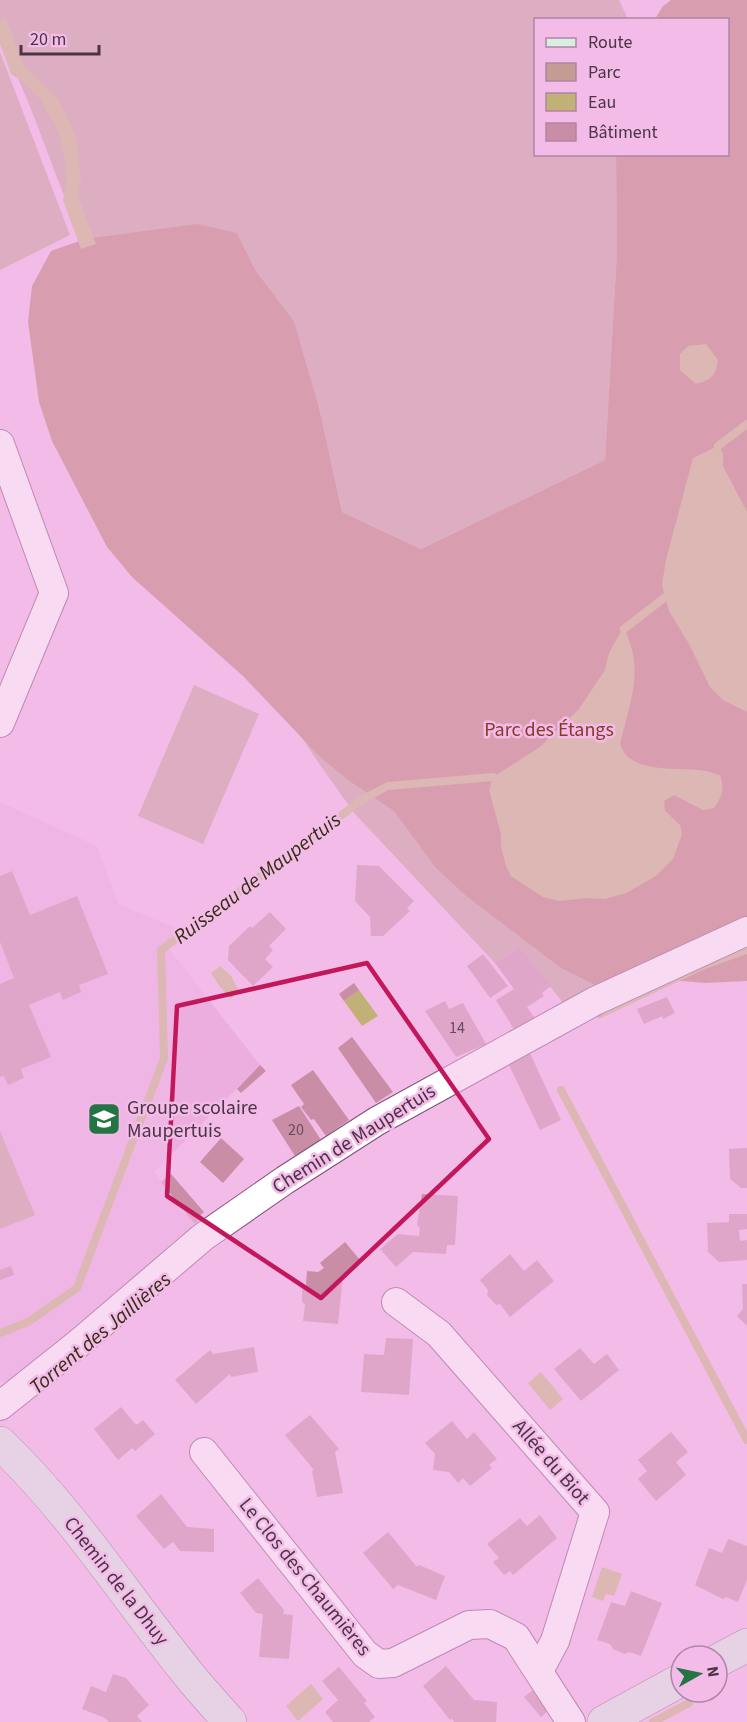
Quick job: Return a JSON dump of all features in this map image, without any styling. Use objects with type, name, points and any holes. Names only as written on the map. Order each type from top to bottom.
[{"type":"street","points":[[0,444],[54,592],[0,723]]},
{"type":"street","name":"Chemin de Maupertuis","points":[[0,1406],[79,1343],[203,1237],[285,1180],[368,1127],[425,1093],[595,1002],[747,932]]},
{"type":"street","name":"Allée du Biot","points":[[396,1302],[440,1334],[595,1512],[555,1641],[539,1671]]},
{"type":"street","name":"Chemin de la Dhuy","points":[[0,1443],[24,1466],[96,1552],[185,1671],[230,1722]]},
{"type":"street","name":"Le Clos des Chaumières","points":[[204,1452],[365,1654],[379,1664],[393,1663],[469,1625],[490,1624],[516,1637],[539,1671]]},
{"type":"street","points":[[729,1655],[747,1645]]},
{"type":"street","points":[[539,1671],[571,1722]]},
{"type":"street","points":[[604,1722],[669,1687]]},
{"type":"highlighted area","points":[[367,963],[489,1139],[321,1298],[167,1196],[177,1006]]},
{"type":"shaded area","name":"Groupe scolaire Maupertuis","points":[[0,802],[97,846],[118,904],[178,929],[165,944],[260,1065],[154,1172],[195,1224],[13,1382],[0,1381]]},
{"type":"green space","points":[[0,0],[619,0],[628,18],[534,18],[534,156],[616,156],[617,252],[605,460],[421,549],[342,512],[319,407],[294,321],[256,271],[237,233],[230,232],[372,600],[747,920],[563,1003],[519,947],[495,963],[355,814],[320,765],[125,468],[88,259],[0,35]]},
{"type":"green space","name":"Parc des Étangs","points":[[671,0],[747,0],[747,981],[705,983],[670,980],[633,985],[595,985],[561,968],[465,895],[436,868],[394,811],[348,780],[320,757],[244,677],[132,577],[107,547],[52,441],[39,402],[28,322],[32,286],[51,251],[85,239],[197,224],[237,233],[256,271],[294,321],[319,407],[342,512],[421,549],[605,460],[617,252],[616,156],[729,156],[729,18],[656,18],[663,6]]},
{"type":"green space","points":[[0,52],[70,235],[0,270]]},
{"type":"green space","points":[[194,685],[259,714],[203,844],[138,816]]},
{"type":"green space","points":[[0,1131],[35,1215],[0,1229]]},
{"type":"water","points":[[6,18],[24,66],[58,99],[75,135],[81,179],[78,196],[96,244],[81,249],[63,200],[66,186],[65,164],[59,133],[39,98],[25,83],[11,74],[0,44],[0,21]]},
{"type":"water","points":[[706,344],[718,360],[717,366],[712,376],[696,384],[680,370],[680,354],[688,346]]},
{"type":"water","points":[[718,446],[723,453],[723,466],[747,512],[747,712],[723,700],[710,687],[689,644],[669,611],[662,585],[666,560],[693,458]]},
{"type":"water","points":[[624,629],[634,658],[635,672],[634,686],[620,744],[624,753],[646,766],[703,771],[720,775],[721,796],[714,808],[703,810],[674,795],[664,801],[665,811],[680,825],[682,834],[673,859],[656,876],[626,893],[605,899],[559,901],[543,897],[511,876],[501,847],[501,834],[489,790],[493,777],[540,747],[579,709],[605,670],[609,653]]},
{"type":"water","points":[[747,944],[747,954],[705,969],[599,1019],[596,1014]]},
{"type":"water","points":[[220,966],[231,976],[239,991],[231,998],[211,973]]},
{"type":"water","points":[[359,990],[378,1016],[362,1026],[344,1001]]},
{"type":"water","points":[[541,1372],[563,1399],[550,1410],[528,1383]]},
{"type":"water","points":[[602,1567],[622,1574],[614,1596],[606,1594],[603,1601],[592,1597]]},
{"type":"water","points":[[311,1684],[323,1699],[298,1721],[286,1706]]},
{"type":"building","points":[[357,865],[379,866],[414,901],[407,908],[410,911],[383,936],[371,936],[370,917],[355,901]]},
{"type":"building","points":[[12,871],[30,915],[77,896],[108,974],[79,985],[81,992],[63,1000],[60,992],[29,1005],[51,1057],[21,1069],[24,1078],[8,1085],[4,1076],[0,1077],[0,984],[14,978],[0,942],[0,876]]},
{"type":"building","points":[[270,912],[286,929],[269,946],[273,950],[265,959],[273,967],[253,986],[228,960],[229,946],[250,926],[252,928]]},
{"type":"building","points":[[519,947],[551,986],[542,993],[544,996],[527,1007],[536,1020],[515,1031],[496,1000],[514,989],[495,963]]},
{"type":"building","points":[[483,954],[508,986],[490,998],[467,966]]},
{"type":"building","points":[[354,983],[359,990],[344,1001],[339,994]]},
{"type":"building","points":[[667,997],[675,1013],[644,1024],[637,1009]]},
{"type":"building","points":[[445,1001],[449,1009],[463,1003],[486,1044],[456,1057],[425,1011]]},
{"type":"building","points":[[352,1037],[393,1092],[376,1103],[338,1048]]},
{"type":"building","points":[[529,1051],[561,1120],[540,1130],[507,1061]]},
{"type":"building","points":[[260,1065],[266,1071],[241,1093],[237,1089]]},
{"type":"building","points":[[313,1070],[349,1120],[326,1136],[314,1119],[311,1120],[301,1107],[304,1104],[291,1085]]},
{"type":"building","points":[[299,1106],[321,1140],[295,1156],[272,1120]]},
{"type":"building","points":[[221,1138],[244,1159],[223,1183],[200,1162]]},
{"type":"building","points":[[747,1148],[747,1188],[741,1188],[730,1179],[729,1149]]},
{"type":"building","points":[[171,1174],[204,1212],[197,1218],[199,1220],[195,1224],[161,1182]]},
{"type":"building","points":[[422,1194],[458,1196],[455,1245],[447,1245],[446,1254],[413,1252],[396,1267],[380,1249],[398,1234],[419,1236],[420,1228],[417,1225]]},
{"type":"building","points":[[729,1214],[747,1214],[747,1229],[739,1230],[740,1241],[747,1240],[747,1260],[719,1262],[708,1252],[707,1223],[729,1222]]},
{"type":"building","points":[[345,1242],[360,1260],[343,1275],[338,1324],[303,1321],[305,1305],[302,1301],[302,1289],[306,1286],[307,1271],[318,1272],[324,1268],[320,1263]]},
{"type":"building","points":[[510,1254],[524,1271],[537,1260],[554,1281],[510,1317],[500,1304],[496,1305],[487,1295],[488,1290],[480,1280]]},
{"type":"building","points":[[11,1266],[14,1275],[0,1280],[0,1270]]},
{"type":"building","points":[[742,1284],[747,1284],[747,1326],[737,1316],[743,1309]]},
{"type":"building","points":[[386,1338],[413,1339],[409,1395],[361,1392],[364,1354],[384,1355]]},
{"type":"building","points":[[254,1347],[258,1372],[231,1377],[230,1374],[196,1404],[175,1380],[210,1350],[213,1354]]},
{"type":"building","points":[[580,1348],[594,1364],[607,1354],[619,1370],[581,1401],[554,1369]]},
{"type":"building","points":[[121,1407],[136,1425],[143,1420],[155,1434],[135,1451],[132,1448],[118,1460],[94,1429]]},
{"type":"building","points":[[310,1415],[339,1449],[335,1452],[343,1493],[317,1497],[312,1471],[314,1470],[285,1435]]},
{"type":"building","points":[[452,1421],[467,1439],[474,1432],[497,1459],[489,1465],[492,1468],[470,1486],[463,1478],[458,1483],[449,1472],[433,1470],[435,1454],[425,1443]]},
{"type":"building","points":[[671,1432],[688,1452],[676,1462],[686,1475],[656,1501],[638,1479],[647,1471],[638,1460]]},
{"type":"building","points":[[161,1494],[187,1527],[214,1529],[214,1552],[180,1551],[173,1542],[164,1549],[136,1516]]},
{"type":"building","points":[[540,1515],[557,1538],[513,1575],[510,1571],[504,1575],[493,1562],[499,1558],[487,1544],[520,1518],[527,1526]]},
{"type":"building","points":[[388,1532],[417,1567],[419,1565],[445,1576],[436,1600],[398,1585],[393,1589],[363,1553]]},
{"type":"building","points":[[728,1539],[747,1546],[747,1580],[738,1602],[726,1597],[723,1599],[695,1585],[709,1548],[722,1553]]},
{"type":"building","points":[[258,1578],[284,1610],[283,1614],[293,1615],[289,1659],[259,1657],[263,1614],[256,1613],[240,1593]]},
{"type":"building","points":[[631,1591],[662,1603],[641,1656],[629,1652],[625,1654],[613,1649],[610,1644],[597,1640],[611,1602],[625,1606]]},
{"type":"building","points":[[446,1666],[474,1700],[497,1702],[496,1722],[454,1722],[452,1718],[450,1720],[423,1686]]},
{"type":"building","points":[[339,1667],[367,1701],[364,1703],[375,1717],[369,1722],[333,1722],[325,1712],[338,1700],[322,1681]]},
{"type":"building","points":[[113,1674],[126,1678],[149,1705],[137,1716],[142,1722],[109,1722],[105,1718],[82,1709],[91,1686],[106,1692]]},
{"type":"building","points":[[533,1690],[550,1709],[541,1717],[524,1697]]},
{"type":"waterway","points":[[718,446],[747,424]]},
{"type":"waterway","points":[[624,629],[664,598]]},
{"type":"waterway","name":"Ruisseau de Maupertuis","points":[[0,1333],[28,1322],[77,1288],[164,1058],[161,950],[363,799],[388,786],[493,777]]},
{"type":"waterway","points":[[561,1090],[747,1440]]},
{"type":"waterway","points":[[653,1722],[687,1704]]},
{"type":"place","name":"Groupe scolaire Maupertuis","points":[[104,1119]]},
{"type":"water label","name":"Torrent des Jaillières","points":[[100,1333]]}]
